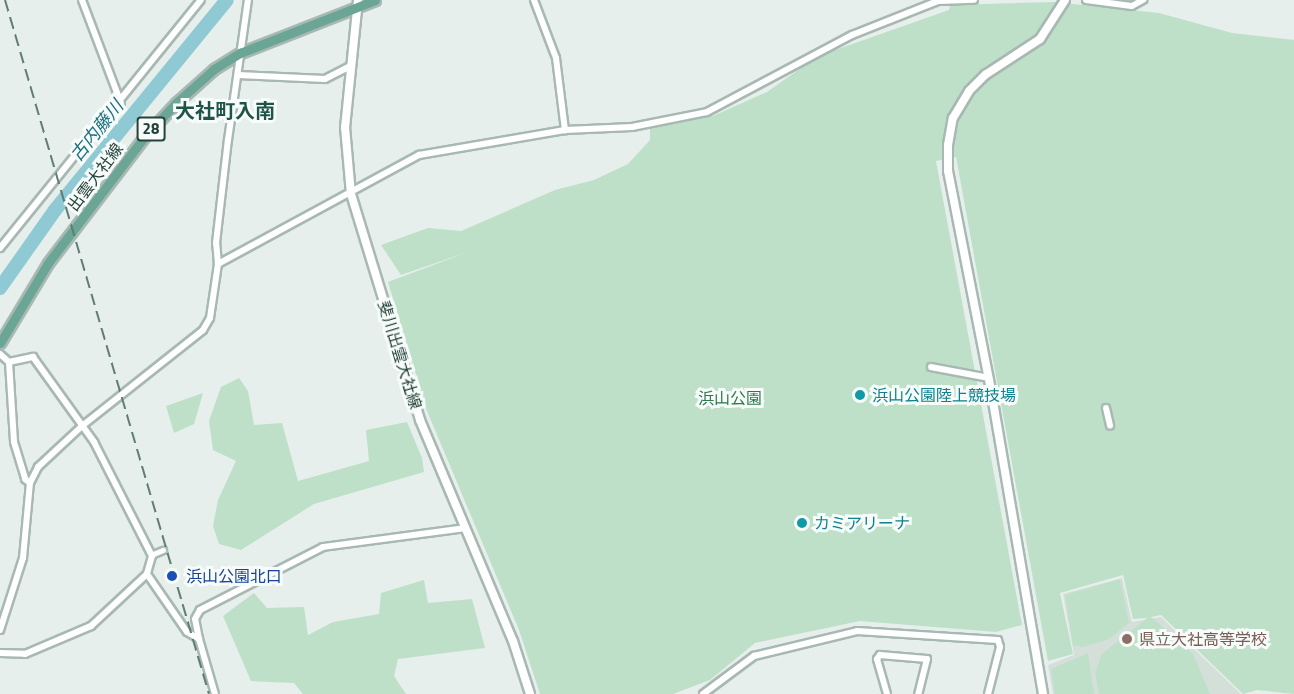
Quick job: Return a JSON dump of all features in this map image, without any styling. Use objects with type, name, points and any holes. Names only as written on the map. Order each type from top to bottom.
[{"type":"main road","name":"出雲大社線","points":[[0,343],[48,263],[146,135],[214,69],[240,53],[358,3],[375,0]]},
{"type":"main road","name":"斐川出雲大社線","points":[[358,3],[345,127],[351,194],[417,409],[513,641],[530,694]]},
{"type":"street","points":[[82,0],[121,103]]},
{"type":"street","points":[[0,248],[121,103],[201,0]]},
{"type":"street","points":[[0,630],[23,558],[30,483],[38,467],[82,426],[203,330],[210,318],[218,264],[216,243],[248,0]]},
{"type":"street","points":[[534,0],[556,58],[565,130]]},
{"type":"street","points":[[218,264],[351,194],[392,167],[419,154],[565,130],[633,127],[707,112],[852,35],[938,1],[974,0]]},
{"type":"street","points":[[1043,694],[989,378],[948,171],[953,118],[969,91],[985,75],[1040,39],[1065,0]]},
{"type":"street","points":[[1086,0],[1132,6],[1143,0]]},
{"type":"street","points":[[238,75],[324,79],[350,66]]},
{"type":"street","points":[[0,354],[9,362],[14,442],[25,479],[30,483]]},
{"type":"street","points":[[0,653],[25,654],[91,626],[147,574],[151,555],[121,489],[82,426],[33,357],[9,362]]},
{"type":"street","points":[[931,367],[989,378]]},
{"type":"street","points":[[1106,408],[1110,426]]},
{"type":"street","points":[[215,694],[195,619],[200,610],[323,547],[465,528]]},
{"type":"street","points":[[151,555],[164,550]]},
{"type":"street","points":[[147,574],[187,632],[199,639]]},
{"type":"street","points":[[703,694],[754,656],[857,631],[998,640],[1000,647],[988,694]]},
{"type":"street","points":[[887,694],[877,659],[880,655],[927,659],[918,694]]},
{"type":"shaded area","name":"県立大社高等学校","points":[[1122,578],[1132,622],[1161,617],[1241,694],[1053,694],[1048,665],[1074,655],[1063,594]]},
{"type":"green space","name":"浜山公園","points":[[1054,2],[1159,13],[1232,33],[1294,40],[1294,694],[1257,690],[1243,694],[1161,615],[1151,617],[1193,654],[1210,694],[1099,694],[1095,672],[1102,654],[1147,618],[1133,619],[1123,575],[1060,593],[1073,654],[1048,661],[956,157],[936,161],[1022,625],[996,632],[860,621],[755,643],[710,680],[673,694],[540,694],[519,630],[427,411],[388,282],[468,252],[401,275],[381,245],[428,228],[461,231],[555,190],[594,180],[628,164],[650,140],[650,127],[713,116],[767,92],[818,56],[949,10],[950,5]]},
{"type":"green space","points":[[239,378],[248,391],[254,425],[282,423],[298,481],[369,461],[366,430],[407,422],[422,458],[424,472],[314,504],[241,550],[219,544],[213,526],[218,500],[236,461],[213,450],[209,421],[221,387]]},
{"type":"green space","points":[[203,393],[194,424],[174,433],[166,406]]},
{"type":"green space","points":[[1120,579],[1129,623],[1109,639],[1083,647],[1073,645],[1065,595]]},
{"type":"green space","points":[[424,580],[428,603],[472,599],[485,648],[398,659],[394,676],[406,694],[303,694],[294,683],[251,681],[223,616],[254,593],[267,608],[304,607],[308,635],[333,622],[379,614],[381,593]]},
{"type":"green space","points":[[1088,653],[1094,694],[1055,694],[1051,669]]},
{"type":"waterway","name":"古内藤川","points":[[0,288],[55,210],[227,0]]},
{"type":"railway","points":[[5,0],[209,694]]},
{"type":"place","name":"浜山公園陸上競技場","points":[[860,395]]},
{"type":"place","name":"カミアリーナ","points":[[802,523]]},
{"type":"place","name":"浜山公園北口","points":[[172,576]]},
{"type":"place","name":"県立大社高等学校","points":[[1127,639]]},
{"type":"district","name":"大社町入南","points":[[225,110]]}]
